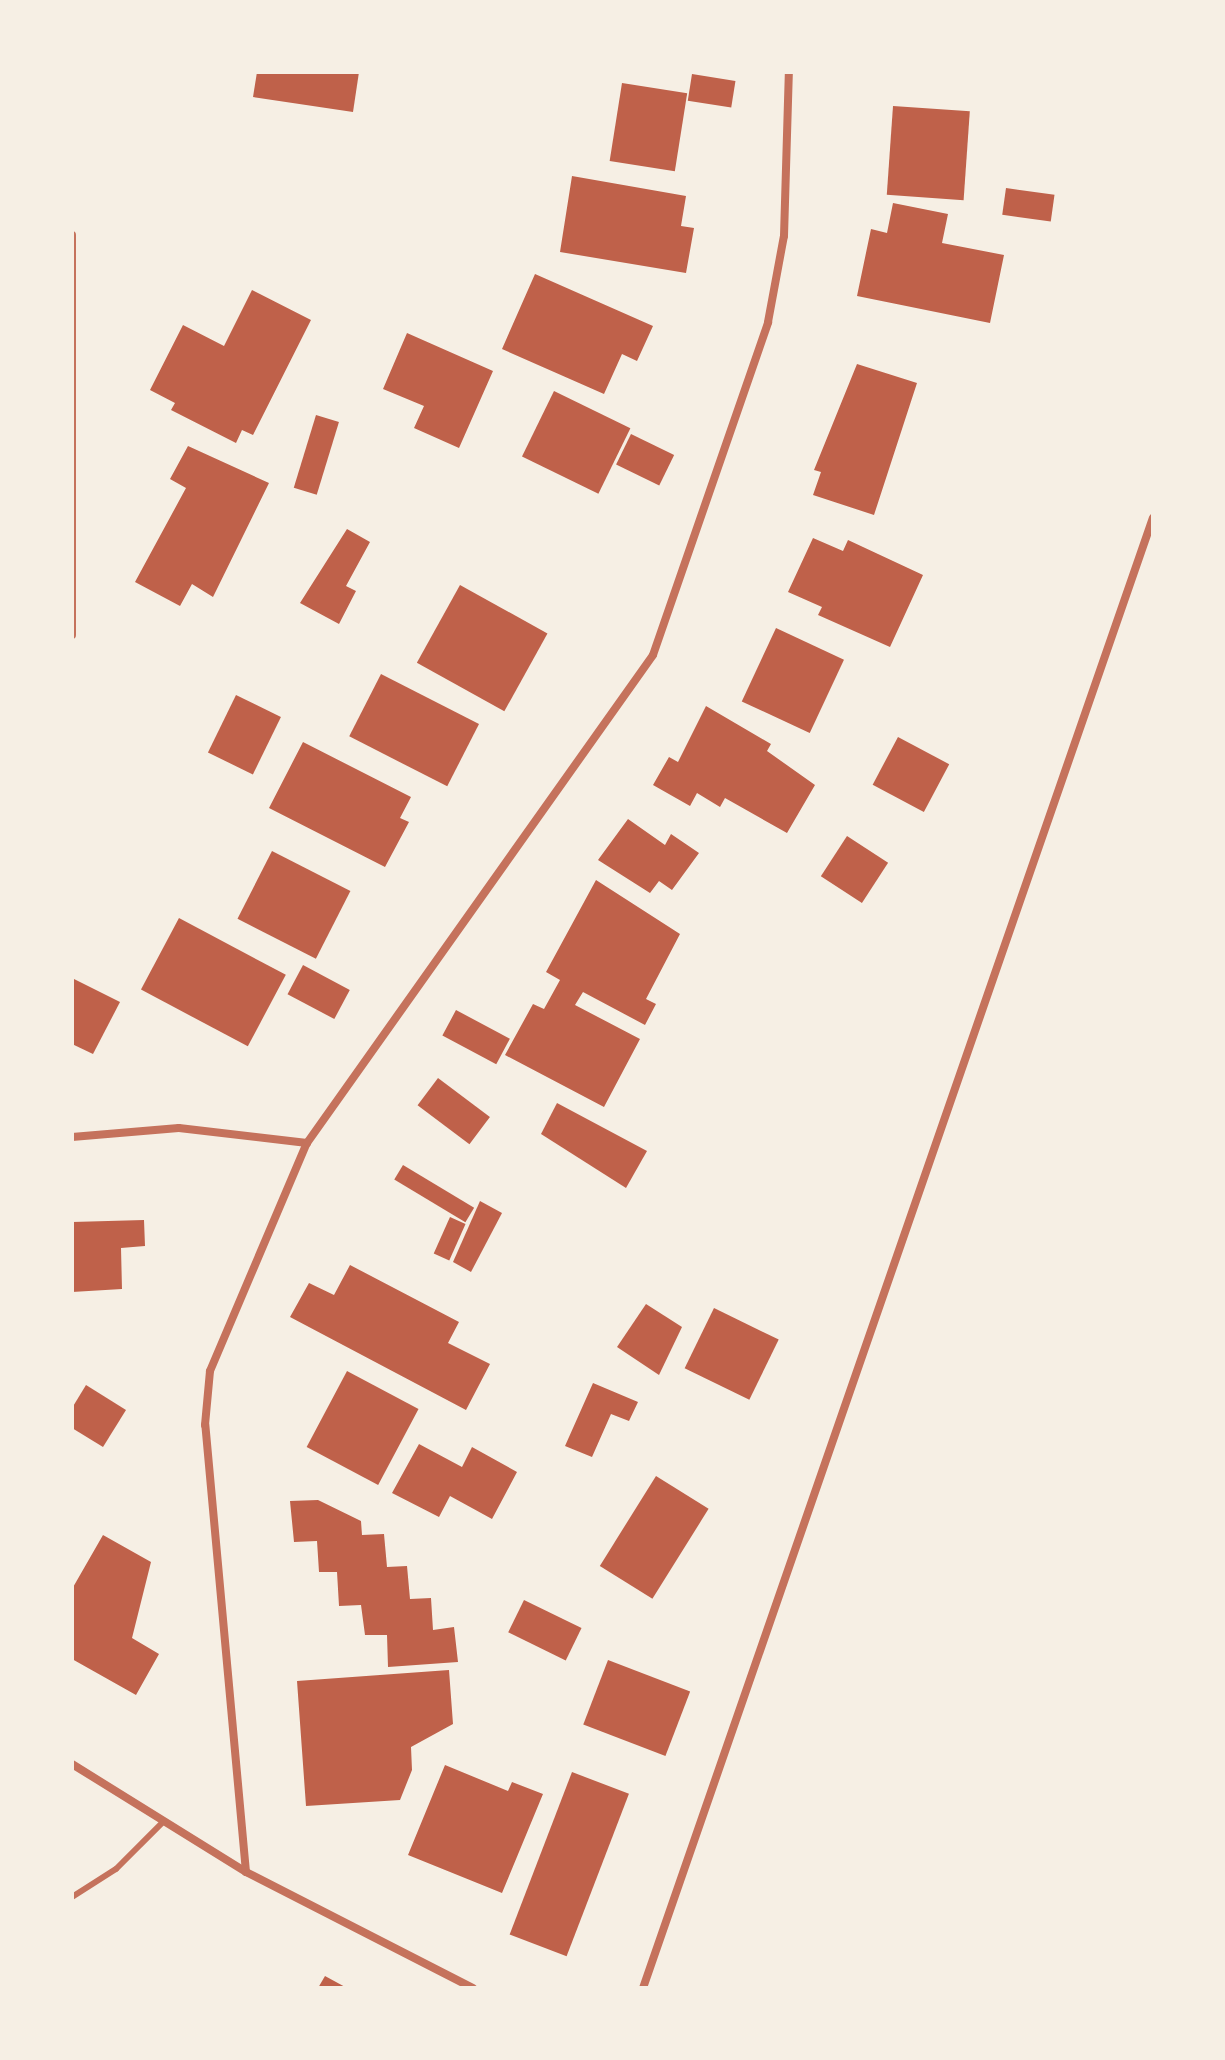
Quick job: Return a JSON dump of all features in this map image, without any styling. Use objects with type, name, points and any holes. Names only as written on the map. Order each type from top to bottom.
[{"type":"street","points":[[246,1872],[206,1396],[252,1262],[307,1143],[653,655],[768,322],[784,236],[789,72]]},
{"type":"street","points":[[72,235],[72,635]]},
{"type":"street","points":[[643,1988],[1153,518]]},
{"type":"street","points":[[72,1137],[179,1128],[307,1143]]},
{"type":"street","points":[[72,1764],[246,1872],[473,1988]]},
{"type":"lane","points":[[72,1897],[116,1869],[164,1821]]},
{"type":"building","points":[[257,72],[359,72],[353,112],[253,97]]},
{"type":"building","points":[[692,74],[735,81],[731,108],[688,101]]},
{"type":"building","points":[[622,83],[687,93],[675,171],[610,161]]},
{"type":"building","points":[[893,106],[970,111],[964,200],[887,195]]},
{"type":"building","points":[[572,176],[686,196],[681,226],[694,228],[686,273],[560,252]]},
{"type":"building","points":[[1006,188],[1055,195],[1051,222],[1002,215]]},
{"type":"building","points":[[893,203],[948,214],[942,243],[1004,255],[990,323],[857,296],[871,229],[887,233]]},
{"type":"building","points":[[535,274],[653,326],[637,361],[622,354],[604,394],[502,349]]},
{"type":"building","points":[[252,290],[311,320],[253,435],[242,430],[236,443],[171,410],[175,403],[150,390],[183,325],[224,346]]},
{"type":"building","points":[[407,333],[493,371],[459,448],[414,428],[424,406],[383,389]]},
{"type":"building","points":[[857,364],[917,383],[874,515],[813,495],[821,472],[814,470]]},
{"type":"building","points":[[554,391],[630,428],[598,494],[522,457]]},
{"type":"building","points":[[316,415],[339,422],[317,495],[294,488]]},
{"type":"building","points":[[631,434],[674,455],[659,486],[616,465]]},
{"type":"building","points":[[188,446],[269,483],[213,597],[192,584],[180,606],[135,582],[186,488],[170,479]]},
{"type":"building","points":[[347,529],[370,542],[346,586],[356,591],[339,624],[300,603]]},
{"type":"building","points":[[813,538],[843,551],[848,540],[923,575],[890,647],[818,615],[822,607],[788,592]]},
{"type":"building","points":[[460,585],[547,633],[504,711],[417,663]]},
{"type":"building","points":[[776,628],[844,660],[810,733],[742,701]]},
{"type":"building","points":[[381,674],[479,724],[447,786],[349,736]]},
{"type":"building","points":[[236,695],[281,717],[253,774],[208,753]]},
{"type":"building","points":[[706,706],[771,744],[767,751],[815,785],[787,833],[725,798],[720,807],[697,793],[690,806],[653,785],[669,757],[678,762]]},
{"type":"building","points":[[898,737],[949,764],[924,812],[873,785]]},
{"type":"building","points":[[303,742],[411,797],[400,818],[409,822],[385,867],[269,808]]},
{"type":"building","points":[[628,819],[665,845],[671,834],[699,853],[672,890],[659,881],[650,893],[598,860]]},
{"type":"building","points":[[847,836],[888,863],[862,903],[821,876]]},
{"type":"building","points":[[272,851],[350,891],[316,959],[237,919]]},
{"type":"building","points":[[596,880],[680,934],[646,999],[656,1004],[645,1025],[583,992],[575,1005],[640,1039],[604,1107],[505,1055],[533,1004],[544,1009],[560,980],[546,972]]},
{"type":"building","points":[[179,918],[286,975],[248,1046],[141,990]]},
{"type":"building","points":[[303,965],[350,990],[334,1019],[288,994]]},
{"type":"building","points":[[72,978],[120,1002],[93,1054],[72,1044]]},
{"type":"building","points":[[456,1010],[510,1039],[496,1064],[442,1036]]},
{"type":"building","points":[[438,1078],[490,1117],[469,1144],[418,1105]]},
{"type":"building","points":[[557,1103],[647,1151],[626,1188],[541,1134]]},
{"type":"building","points":[[403,1165],[474,1208],[465,1222],[394,1180]]},
{"type":"building","points":[[480,1201],[502,1213],[471,1272],[453,1262]]},
{"type":"building","points":[[450,1217],[466,1224],[449,1260],[434,1254]]},
{"type":"building","points":[[144,1220],[145,1246],[121,1248],[122,1289],[72,1292],[72,1222]]},
{"type":"building","points":[[350,1265],[459,1322],[448,1343],[490,1364],[466,1410],[290,1317],[309,1283],[334,1295]]},
{"type":"building","points":[[646,1304],[682,1327],[659,1375],[617,1347]]},
{"type":"building","points":[[714,1308],[779,1340],[749,1400],[685,1368]]},
{"type":"building","points":[[347,1371],[419,1409],[378,1485],[307,1447]]},
{"type":"building","points":[[593,1383],[638,1402],[629,1421],[611,1414],[592,1457],[565,1446]]},
{"type":"building","points":[[86,1385],[126,1410],[103,1447],[72,1428],[72,1408]]},
{"type":"building","points":[[419,1444],[462,1467],[472,1447],[517,1472],[492,1519],[450,1496],[439,1517],[392,1493]]},
{"type":"building","points":[[656,1476],[709,1509],[652,1599],[600,1566]]},
{"type":"building","points":[[318,1500],[361,1521],[362,1535],[384,1534],[387,1567],[407,1566],[410,1599],[431,1598],[433,1630],[454,1627],[458,1662],[388,1667],[387,1635],[365,1635],[361,1605],[339,1606],[337,1572],[319,1572],[317,1541],[294,1542],[290,1501]]},
{"type":"building","points":[[103,1535],[151,1562],[132,1638],[159,1654],[136,1695],[72,1659],[72,1589]]},
{"type":"building","points":[[524,1600],[582,1628],[566,1660],[508,1632]]},
{"type":"building","points":[[608,1660],[690,1692],[665,1756],[583,1724]]},
{"type":"building","points":[[449,1670],[453,1724],[411,1747],[412,1770],[400,1800],[306,1806],[297,1681]]},
{"type":"building","points":[[445,1765],[508,1791],[512,1782],[543,1794],[502,1893],[408,1855]]},
{"type":"building","points":[[572,1772],[629,1794],[567,1956],[510,1934]]},
{"type":"building","points":[[325,1976],[347,1988],[318,1988]]}]
